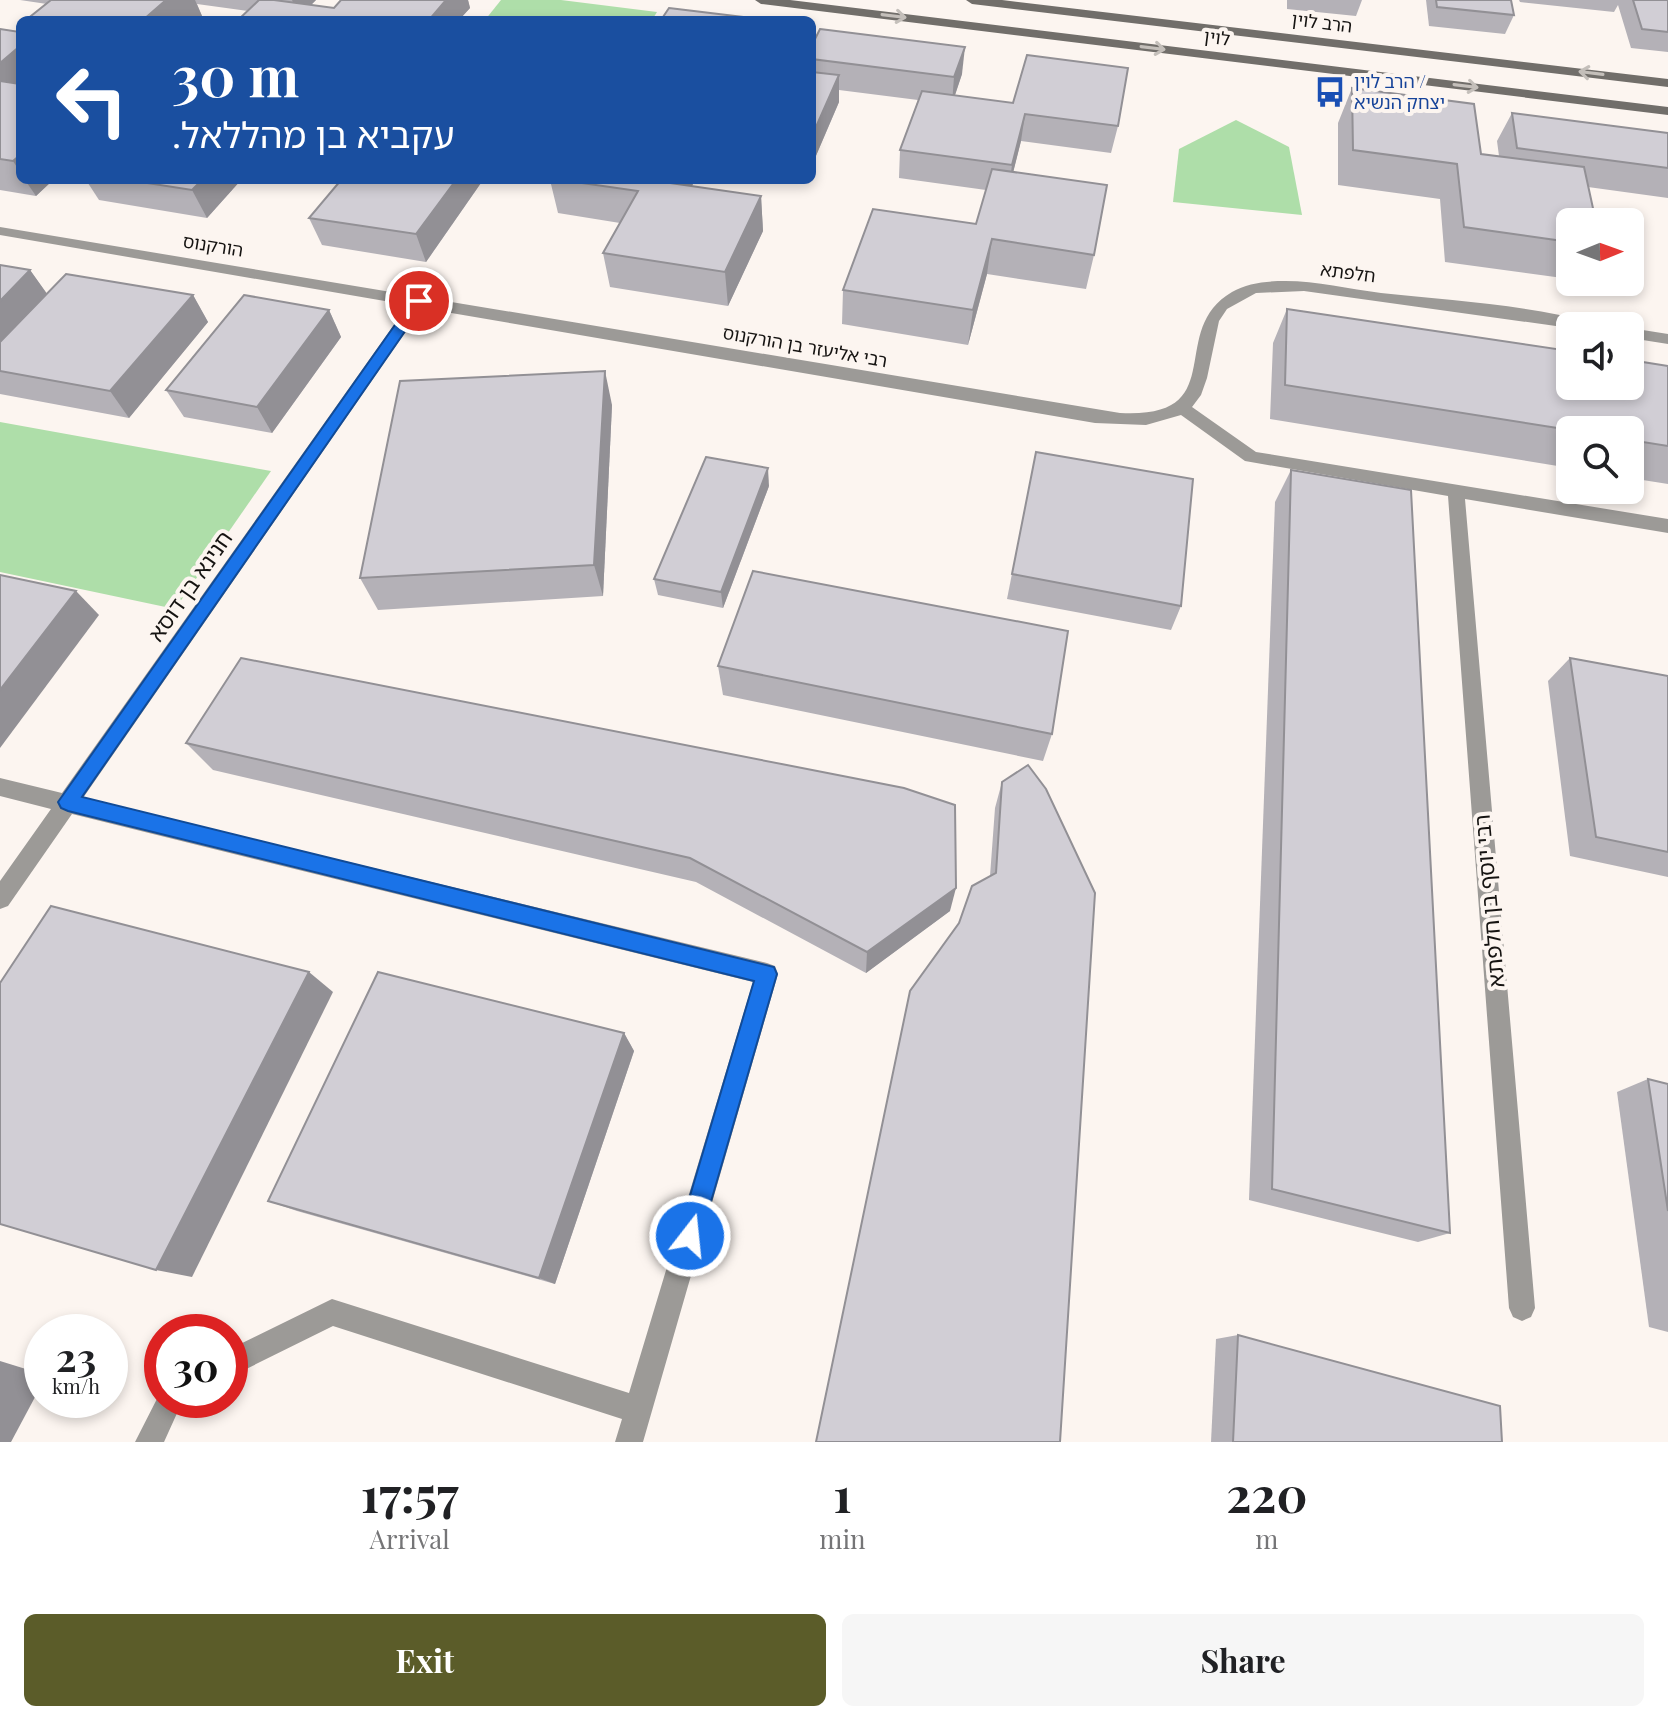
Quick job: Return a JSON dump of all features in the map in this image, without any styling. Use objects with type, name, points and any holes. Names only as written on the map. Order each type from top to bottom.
[{"type":"main road","name":"לוין","points":[[761,0],[1668,111]]},
{"type":"main road","name":"הרב לוין","points":[[972,0],[1668,83]]},
{"type":"street","name":"הורקנוס","points":[[0,231],[419,301]]},
{"type":"street","name":"חלפתא","points":[[1184,409],[1197,393],[1207,329],[1220,308],[1241,293],[1282,286],[1475,308],[1556,321]]},
{"type":"street","name":"רבי אליעזר בן הורקנוס","points":[[419,301],[1095,417],[1135,420],[1162,417],[1184,409]]},
{"type":"street","name":"חנינא בן דוסא","points":[[0,899],[419,301]]},
{"type":"street","points":[[1644,335],[1668,339]]},
{"type":"street","points":[[1184,409],[1251,457],[1668,526]]},
{"type":"street","name":"רבי יוסף בן חלפתא","points":[[1456,493],[1522,1308]]},
{"type":"street","points":[[0,787],[767,974],[629,1442]]},
{"type":"street","points":[[248,1354],[332,1312],[638,1410]]},
{"type":"street","points":[[149,1442],[160,1418]]},
{"type":"green space","points":[[501,0],[561,0],[657,12],[654,16],[488,16]]},
{"type":"green space","points":[[1236,120],[1289,147],[1302,215],[1173,202],[1179,149]]},
{"type":"green space","points":[[0,422],[271,471],[175,609],[0,572]]},
{"type":"building","points":[[51,0],[166,0],[148,16],[31,16]]},
{"type":"building","points":[[259,0],[334,8],[341,0],[446,0],[432,16],[242,16]]},
{"type":"building","points":[[1436,0],[1511,0],[1514,15],[1437,7]]},
{"type":"building","points":[[1633,0],[1668,0],[1668,32],[1642,29]]},
{"type":"building","points":[[669,8],[735,16],[664,16]]},
{"type":"building","points":[[0,29],[16,31],[16,49],[0,63]]},
{"type":"building","points":[[820,29],[965,47],[954,77],[816,60],[816,37]]},
{"type":"building","points":[[1027,55],[1128,68],[1118,126],[1025,114],[1012,165],[900,150],[922,91],[1013,103]]},
{"type":"building","points":[[816,72],[839,75],[816,127]]},
{"type":"building","points":[[0,81],[16,83],[16,158],[13,161],[0,159]]},
{"type":"building","points":[[1352,88],[1474,104],[1481,154],[1584,167],[1593,208],[1556,208],[1556,240],[1464,227],[1457,164],[1353,150]]},
{"type":"building","points":[[1512,113],[1668,133],[1668,168],[1517,148]]},
{"type":"building","points":[[992,169],[1107,185],[1094,255],[992,239],[973,310],[843,290],[873,209],[976,224]]},
{"type":"building","points":[[154,184],[198,184],[192,190]]},
{"type":"building","points":[[338,184],[453,184],[416,234],[309,218]]},
{"type":"building","points":[[589,184],[677,184],[761,196],[725,272],[603,253],[638,191]]},
{"type":"building","points":[[0,265],[30,270],[0,301]]},
{"type":"building","points":[[66,274],[193,295],[110,391],[0,371],[0,342]]},
{"type":"building","points":[[244,295],[329,310],[257,407],[166,390]]},
{"type":"building","points":[[1287,309],[1556,349],[1556,400],[1644,400],[1644,362],[1668,366],[1668,446],[1644,442],[1644,416],[1556,416],[1556,428],[1285,385]]},
{"type":"building","points":[[605,371],[594,565],[360,578],[400,381]]},
{"type":"building","points":[[1036,452],[1193,479],[1181,606],[1012,574]]},
{"type":"building","points":[[706,457],[768,468],[721,592],[654,579]]},
{"type":"building","points":[[1291,470],[1411,490],[1450,1233],[1272,1189]]},
{"type":"building","points":[[753,571],[1068,631],[1052,734],[718,666]]},
{"type":"building","points":[[0,575],[76,591],[0,690]]},
{"type":"building","points":[[241,658],[904,788],[955,805],[956,888],[867,952],[690,858],[186,743]]},
{"type":"building","points":[[1570,658],[1668,676],[1668,852],[1596,837]]},
{"type":"building","points":[[1028,765],[1046,789],[1095,893],[1060,1442],[816,1442],[910,991],[959,923],[972,886],[996,873],[1002,782]]},
{"type":"building","points":[[51,906],[309,972],[156,1270],[0,1224],[0,983]]},
{"type":"building","points":[[378,972],[624,1033],[539,1278],[268,1201]]},
{"type":"building","points":[[1648,1079],[1668,1084],[1668,1211]]},
{"type":"building","points":[[1238,1335],[1500,1406],[1502,1442],[1233,1442]]},
{"type":"place","name":"הרב לוין / יצחק הנשיא","points":[[1330,92]]},
{"type":"route","points":[[419,301],[68,802],[767,974],[690,1236]]}]
